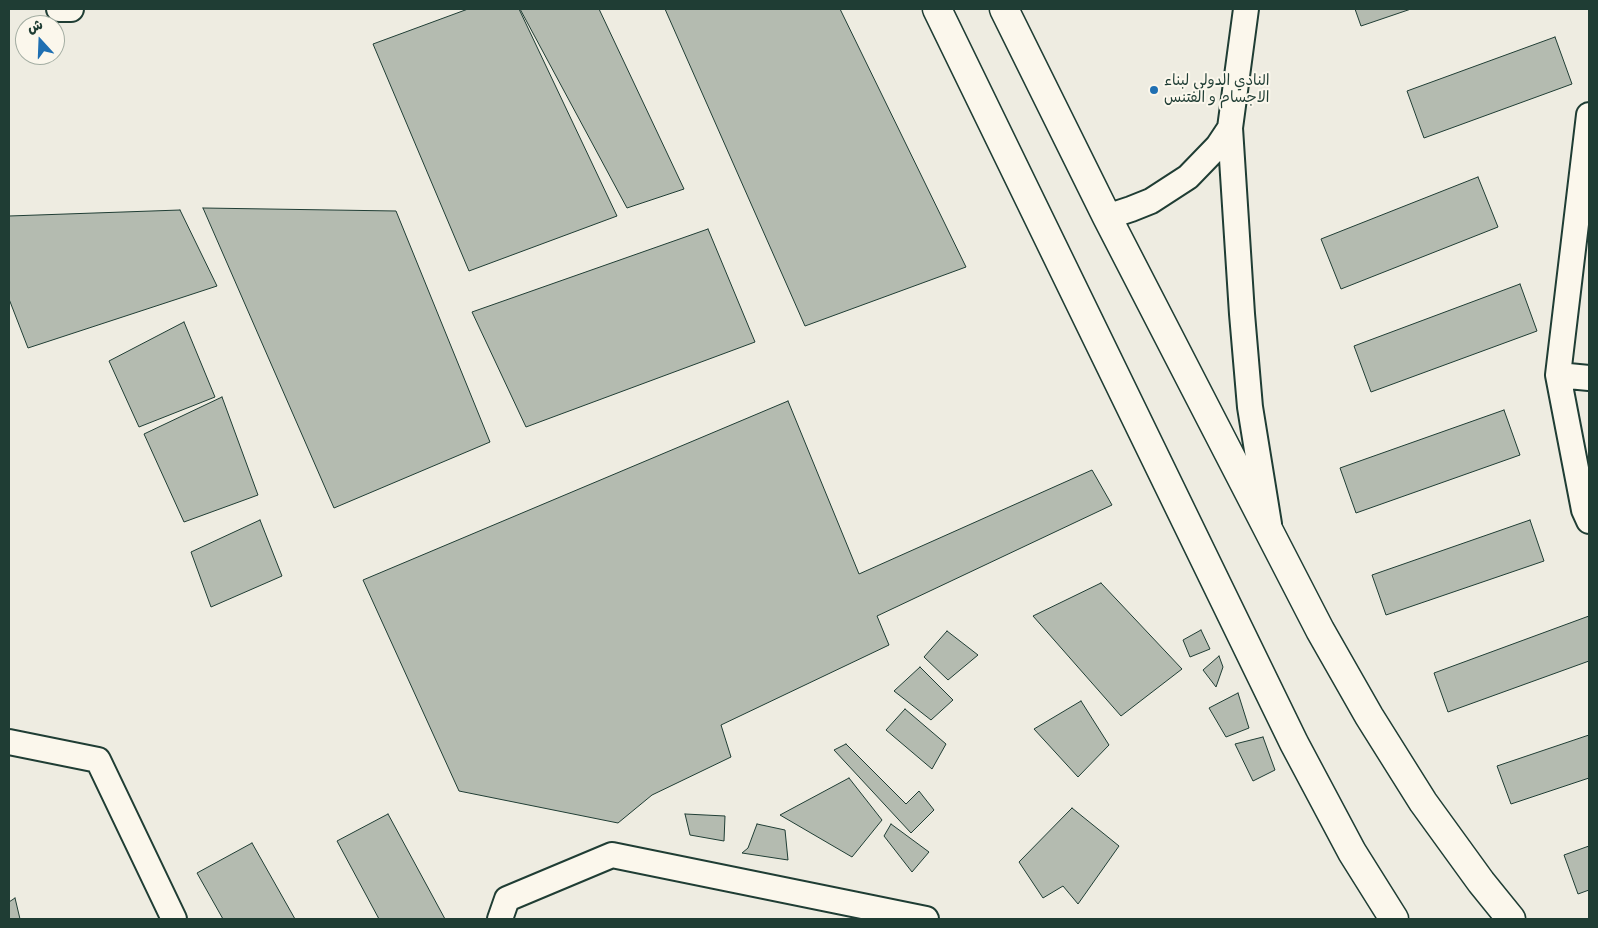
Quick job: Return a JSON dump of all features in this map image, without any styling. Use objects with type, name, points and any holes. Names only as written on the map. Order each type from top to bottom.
[{"type":"main road","points":[[937,9],[1294,743],[1352,852],[1394,919]]},
{"type":"main road","points":[[1004,9],[1107,217],[1320,630],[1374,724],[1422,802],[1511,919]]},
{"type":"street","points":[[59,9],[71,9]]},
{"type":"street","points":[[1246,9],[1230,128],[1241,305],[1250,407],[1271,532]]},
{"type":"street","points":[[1589,115],[1558,375],[1584,510],[1589,521]]},
{"type":"street","points":[[1107,217],[1151,201],[1188,177],[1218,146],[1230,128]]},
{"type":"street","points":[[1558,375],[1589,378]]},
{"type":"street","points":[[9,742],[98,760],[174,919]]},
{"type":"street","points":[[500,919],[507,899],[612,854],[926,919]]},
{"type":"building","points":[[468,9],[519,9],[617,216],[469,271],[373,44]]},
{"type":"building","points":[[520,9],[599,9],[684,189],[627,208]]},
{"type":"building","points":[[665,9],[840,9],[966,267],[805,326]]},
{"type":"building","points":[[1355,9],[1411,9],[1361,26]]},
{"type":"building","points":[[1555,37],[1572,84],[1424,138],[1407,91]]},
{"type":"building","points":[[1478,177],[1498,227],[1341,289],[1321,239]]},
{"type":"building","points":[[203,208],[396,211],[490,442],[334,508]]},
{"type":"building","points":[[180,210],[217,286],[28,348],[9,299],[9,216]]},
{"type":"building","points":[[708,229],[755,342],[526,427],[472,312]]},
{"type":"building","points":[[1520,284],[1537,331],[1371,392],[1354,346]]},
{"type":"building","points":[[184,322],[215,397],[139,427],[109,361]]},
{"type":"building","points":[[222,397],[258,495],[184,522],[144,434]]},
{"type":"building","points":[[788,401],[859,574],[1092,470],[1112,505],[877,616],[889,645],[721,725],[731,757],[652,795],[618,823],[459,791],[363,580]]},
{"type":"building","points":[[1504,410],[1520,455],[1356,513],[1340,468]]},
{"type":"building","points":[[260,520],[282,576],[211,607],[191,552]]},
{"type":"building","points":[[1530,520],[1544,561],[1386,615],[1372,575]]},
{"type":"building","points":[[1101,583],[1182,669],[1121,716],[1033,616]]},
{"type":"building","points":[[1589,616],[1589,661],[1448,712],[1434,673]]},
{"type":"building","points":[[1201,630],[1210,649],[1190,657],[1183,640]]},
{"type":"building","points":[[947,631],[978,655],[948,680],[924,657]]},
{"type":"building","points":[[1219,656],[1223,667],[1216,687],[1203,670]]},
{"type":"building","points":[[920,667],[953,700],[931,720],[894,691]]},
{"type":"building","points":[[1238,693],[1249,728],[1226,737],[1209,708]]},
{"type":"building","points":[[1081,701],[1109,745],[1078,777],[1034,729]]},
{"type":"building","points":[[905,709],[946,744],[932,769],[886,730]]},
{"type":"building","points":[[1589,735],[1589,778],[1511,804],[1497,766]]},
{"type":"building","points":[[1263,737],[1275,770],[1253,781],[1235,744]]},
{"type":"building","points":[[846,744],[906,804],[919,791],[934,810],[911,833],[834,750]]},
{"type":"building","points":[[849,778],[882,820],[852,857],[780,815]]},
{"type":"building","points":[[1072,808],[1119,846],[1078,904],[1063,886],[1043,898],[1019,862]]},
{"type":"building","points":[[388,814],[445,919],[379,919],[337,841]]},
{"type":"building","points":[[685,814],[725,816],[724,841],[690,835]]},
{"type":"building","points":[[757,824],[785,830],[788,860],[742,853],[748,848]]},
{"type":"building","points":[[891,824],[929,852],[912,872],[884,836]]},
{"type":"building","points":[[252,843],[295,919],[223,919],[197,873]]},
{"type":"building","points":[[1589,846],[1589,890],[1578,894],[1564,855]]},
{"type":"building","points":[[15,898],[20,919],[9,919],[9,902]]},
{"type":"place","name":"النادي الدولي لبناء الاجسام و الفتنس","points":[[1154,90]]}]
